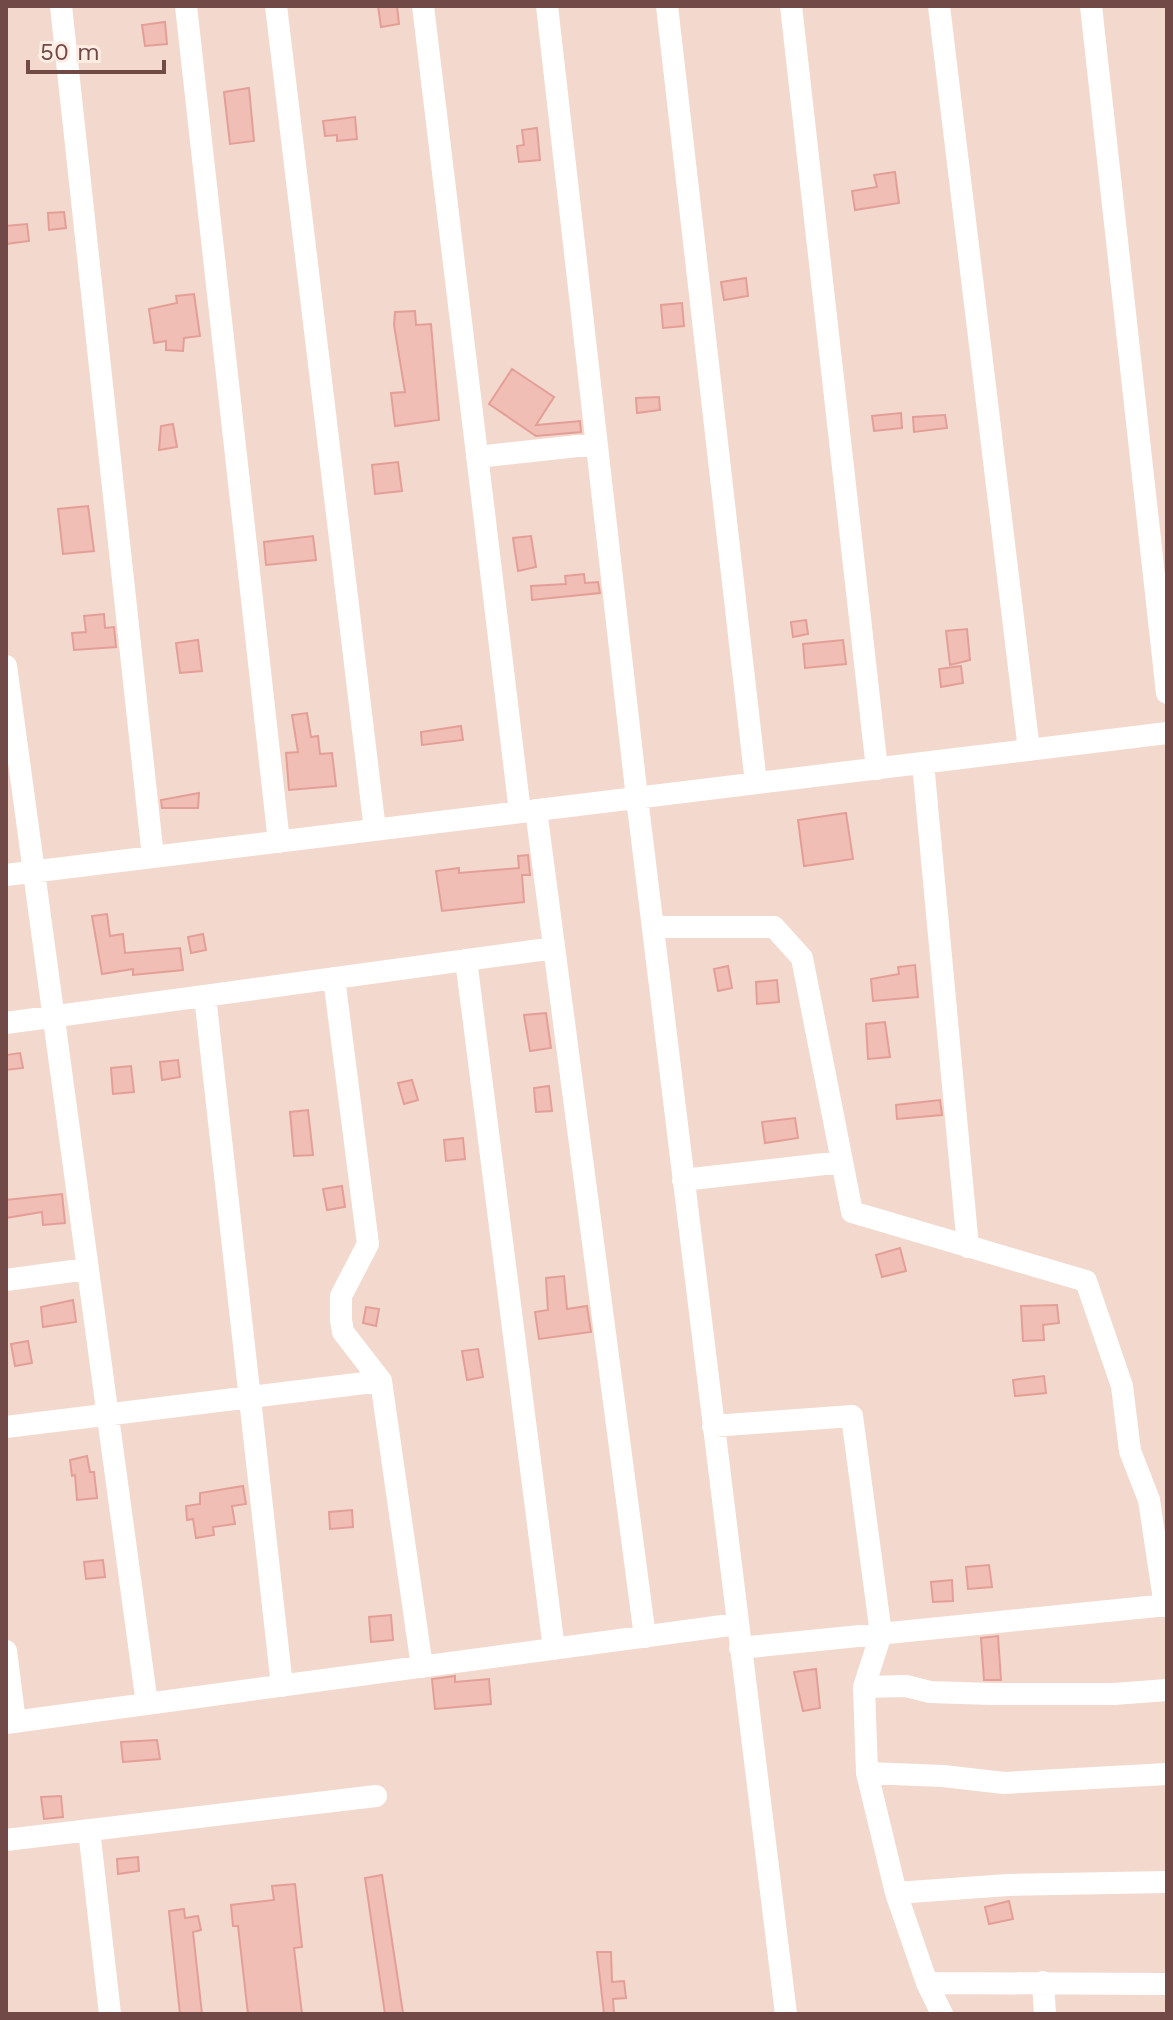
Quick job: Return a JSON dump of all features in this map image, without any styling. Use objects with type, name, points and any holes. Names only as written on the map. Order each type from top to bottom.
[{"type":"street","points":[[61,6],[153,857]]},
{"type":"street","points":[[186,6],[279,842]]},
{"type":"street","points":[[276,6],[375,830]]},
{"type":"street","points":[[423,6],[477,457],[528,811],[554,948],[645,1637]]},
{"type":"street","points":[[547,6],[637,798],[786,2014]]},
{"type":"street","points":[[667,6],[756,783]]},
{"type":"street","points":[[791,6],[877,769]]},
{"type":"street","points":[[939,6],[1029,750]]},
{"type":"street","points":[[1091,6],[1167,693]]},
{"type":"street","points":[[477,457],[596,444]]},
{"type":"street","points":[[6,666],[147,1704]]},
{"type":"street","points":[[6,875],[1167,733]]},
{"type":"street","points":[[923,763],[968,1247]]},
{"type":"street","points":[[653,927],[774,927],[802,958],[852,1212],[1086,1281],[1122,1386],[1130,1451],[1149,1500],[1166,1606],[740,1648]]},
{"type":"street","points":[[6,1023],[554,948]]},
{"type":"street","points":[[466,960],[554,1649]]},
{"type":"street","points":[[334,978],[368,1244],[341,1296],[339,1308],[343,1332],[381,1381],[422,1667]]},
{"type":"street","points":[[205,996],[282,1686]]},
{"type":"street","points":[[683,1180],[842,1162]]},
{"type":"street","points":[[6,1280],[87,1269]]},
{"type":"street","points":[[6,1427],[381,1381]]},
{"type":"street","points":[[713,1426],[852,1416],[881,1634],[864,1687],[867,1773],[896,1893],[927,1983],[942,2014]]},
{"type":"street","points":[[6,1651],[10,1722],[737,1624]]},
{"type":"street","points":[[864,1687],[906,1686],[930,1692],[992,1694],[1114,1694],[1167,1690]]},
{"type":"street","points":[[867,1773],[1004,1783],[1167,1774]]},
{"type":"street","points":[[6,1840],[376,1796]]},
{"type":"street","points":[[89,1830],[110,2014]]},
{"type":"street","points":[[896,1893],[1008,1885],[1167,1882]]},
{"type":"street","points":[[1043,1982],[1045,2014]]},
{"type":"street","points":[[927,1983],[1167,1984]]},
{"type":"shaded area","points":[[6,6],[1167,6],[1167,2014],[6,2014]]},
{"type":"building","points":[[378,6],[397,6],[399,24],[381,27]]},
{"type":"building","points":[[165,22],[167,44],[145,46],[142,25]]},
{"type":"building","points":[[249,88],[254,141],[230,144],[224,92]]},
{"type":"building","points":[[355,117],[357,139],[337,141],[337,135],[325,136],[323,121]]},
{"type":"building","points":[[537,128],[540,160],[519,162],[517,146],[524,145],[522,130]]},
{"type":"building","points":[[895,172],[899,203],[855,210],[852,191],[877,187],[874,175]]},
{"type":"building","points":[[64,212],[66,228],[49,230],[48,213]]},
{"type":"building","points":[[27,224],[29,241],[6,244],[6,226]]},
{"type":"building","points":[[746,278],[748,296],[724,300],[721,282]]},
{"type":"building","points":[[194,294],[200,336],[184,338],[183,351],[166,350],[166,341],[154,343],[149,309],[177,303],[176,296]]},
{"type":"building","points":[[682,303],[684,326],[663,328],[661,305]]},
{"type":"building","points":[[415,311],[416,325],[431,324],[439,420],[395,426],[391,393],[405,392],[394,325],[395,312]]},
{"type":"building","points":[[512,369],[554,397],[536,425],[580,421],[581,432],[536,436],[489,404]]},
{"type":"building","points":[[659,397],[660,410],[637,413],[636,398]]},
{"type":"building","points":[[901,413],[902,428],[874,431],[872,416]]},
{"type":"building","points":[[945,415],[947,428],[914,432],[913,417]]},
{"type":"building","points":[[173,424],[177,447],[159,450],[161,426]]},
{"type":"building","points":[[398,462],[402,491],[375,494],[372,465]]},
{"type":"building","points":[[88,506],[94,551],[63,554],[58,509]]},
{"type":"building","points":[[313,536],[316,560],[266,565],[264,542]]},
{"type":"building","points":[[531,536],[536,567],[518,571],[513,538]]},
{"type":"building","points":[[584,574],[585,583],[598,582],[600,593],[532,600],[531,586],[566,584],[565,576]]},
{"type":"building","points":[[104,614],[105,628],[114,627],[116,647],[74,650],[72,633],[86,632],[84,616]]},
{"type":"building","points":[[806,620],[808,634],[793,637],[791,622]]},
{"type":"building","points":[[967,629],[970,660],[950,665],[946,631]]},
{"type":"building","points":[[198,640],[202,671],[180,673],[176,643]]},
{"type":"building","points":[[843,640],[846,664],[805,668],[803,644]]},
{"type":"building","points":[[961,666],[963,683],[941,687],[939,669]]},
{"type":"building","points":[[307,713],[311,737],[318,736],[320,754],[332,753],[336,786],[289,790],[286,753],[298,752],[292,715]]},
{"type":"building","points":[[461,726],[463,740],[422,745],[421,732]]},
{"type":"building","points":[[199,793],[198,808],[162,808],[161,800]]},
{"type":"building","points":[[846,813],[853,859],[804,866],[798,820]]},
{"type":"building","points":[[528,855],[530,875],[522,875],[524,902],[442,911],[436,871],[459,868],[459,873],[519,868],[518,856]]},
{"type":"building","points":[[107,914],[110,936],[123,934],[125,953],[180,948],[183,970],[133,975],[133,969],[102,974],[92,916]]},
{"type":"building","points":[[203,934],[206,950],[191,953],[188,937]]},
{"type":"building","points":[[915,965],[918,997],[873,1001],[871,979],[899,974],[898,967]]},
{"type":"building","points":[[728,966],[732,988],[718,991],[714,969]]},
{"type":"building","points":[[777,980],[779,1002],[757,1004],[756,982]]},
{"type":"building","points":[[546,1013],[551,1048],[530,1051],[524,1015]]},
{"type":"building","points":[[885,1022],[890,1057],[868,1059],[866,1024]]},
{"type":"building","points":[[20,1053],[23,1068],[6,1070],[6,1055]]},
{"type":"building","points":[[178,1060],[180,1077],[162,1080],[160,1062]]},
{"type":"building","points":[[131,1066],[134,1092],[113,1094],[111,1068]]},
{"type":"building","points":[[412,1080],[418,1100],[404,1104],[398,1083]]},
{"type":"building","points":[[549,1086],[552,1111],[536,1112],[534,1088]]},
{"type":"building","points":[[940,1100],[942,1115],[897,1119],[896,1105]]},
{"type":"building","points":[[308,1110],[313,1155],[294,1156],[290,1112]]},
{"type":"building","points":[[795,1118],[798,1138],[765,1143],[762,1122]]},
{"type":"building","points":[[463,1138],[465,1159],[446,1161],[444,1140]]},
{"type":"building","points":[[342,1186],[345,1207],[327,1210],[323,1189]]},
{"type":"building","points":[[62,1194],[65,1223],[43,1225],[42,1212],[6,1218],[6,1200]]},
{"type":"building","points":[[900,1248],[906,1271],[882,1277],[876,1255]]},
{"type":"building","points":[[564,1276],[567,1309],[587,1306],[591,1332],[539,1339],[535,1312],[548,1310],[546,1278]]},
{"type":"building","points":[[73,1300],[76,1322],[43,1327],[41,1307]]},
{"type":"building","points":[[1057,1305],[1059,1323],[1043,1325],[1044,1340],[1023,1341],[1021,1306]]},
{"type":"building","points":[[366,1307],[379,1309],[376,1326],[363,1323]]},
{"type":"building","points":[[28,1341],[32,1363],[15,1366],[11,1344]]},
{"type":"building","points":[[478,1349],[483,1377],[467,1380],[462,1351]]},
{"type":"building","points":[[1044,1376],[1046,1393],[1015,1396],[1013,1380]]},
{"type":"building","points":[[87,1456],[90,1472],[94,1472],[97,1498],[77,1500],[70,1460]]},
{"type":"building","points":[[243,1486],[246,1504],[232,1506],[235,1524],[213,1527],[214,1535],[196,1538],[193,1519],[187,1520],[186,1506],[200,1504],[200,1493]]},
{"type":"building","points":[[352,1510],[353,1527],[330,1529],[329,1512]]},
{"type":"building","points":[[103,1560],[105,1577],[86,1579],[84,1562]]},
{"type":"building","points":[[989,1565],[992,1587],[968,1589],[966,1567]]},
{"type":"building","points":[[952,1580],[953,1601],[933,1602],[931,1582]]},
{"type":"building","points":[[391,1615],[393,1640],[371,1642],[369,1617]]},
{"type":"building","points":[[998,1636],[1001,1680],[984,1680],[981,1638]]},
{"type":"building","points":[[816,1669],[820,1708],[803,1711],[794,1672]]},
{"type":"building","points":[[455,1676],[455,1682],[489,1679],[491,1704],[435,1709],[432,1679]]},
{"type":"building","points":[[157,1740],[160,1759],[123,1762],[121,1742]]},
{"type":"building","points":[[61,1796],[63,1817],[44,1819],[41,1797]]},
{"type":"building","points":[[138,1857],[139,1871],[118,1874],[117,1859]]},
{"type":"building","points":[[382,1875],[403,2013],[385,2014],[365,1878]]},
{"type":"building","points":[[295,1884],[302,1947],[294,1948],[302,2014],[248,2014],[238,1926],[233,1926],[231,1905],[274,1900],[272,1886]]},
{"type":"building","points":[[1009,1901],[1013,1919],[989,1924],[985,1907]]},
{"type":"building","points":[[184,1909],[185,1918],[198,1916],[201,1930],[193,1932],[202,2014],[180,2014],[169,1911]]},
{"type":"building","points":[[597,1952],[611,1952],[612,1982],[624,1981],[626,1998],[613,1999],[614,2014],[604,2014]]}]
